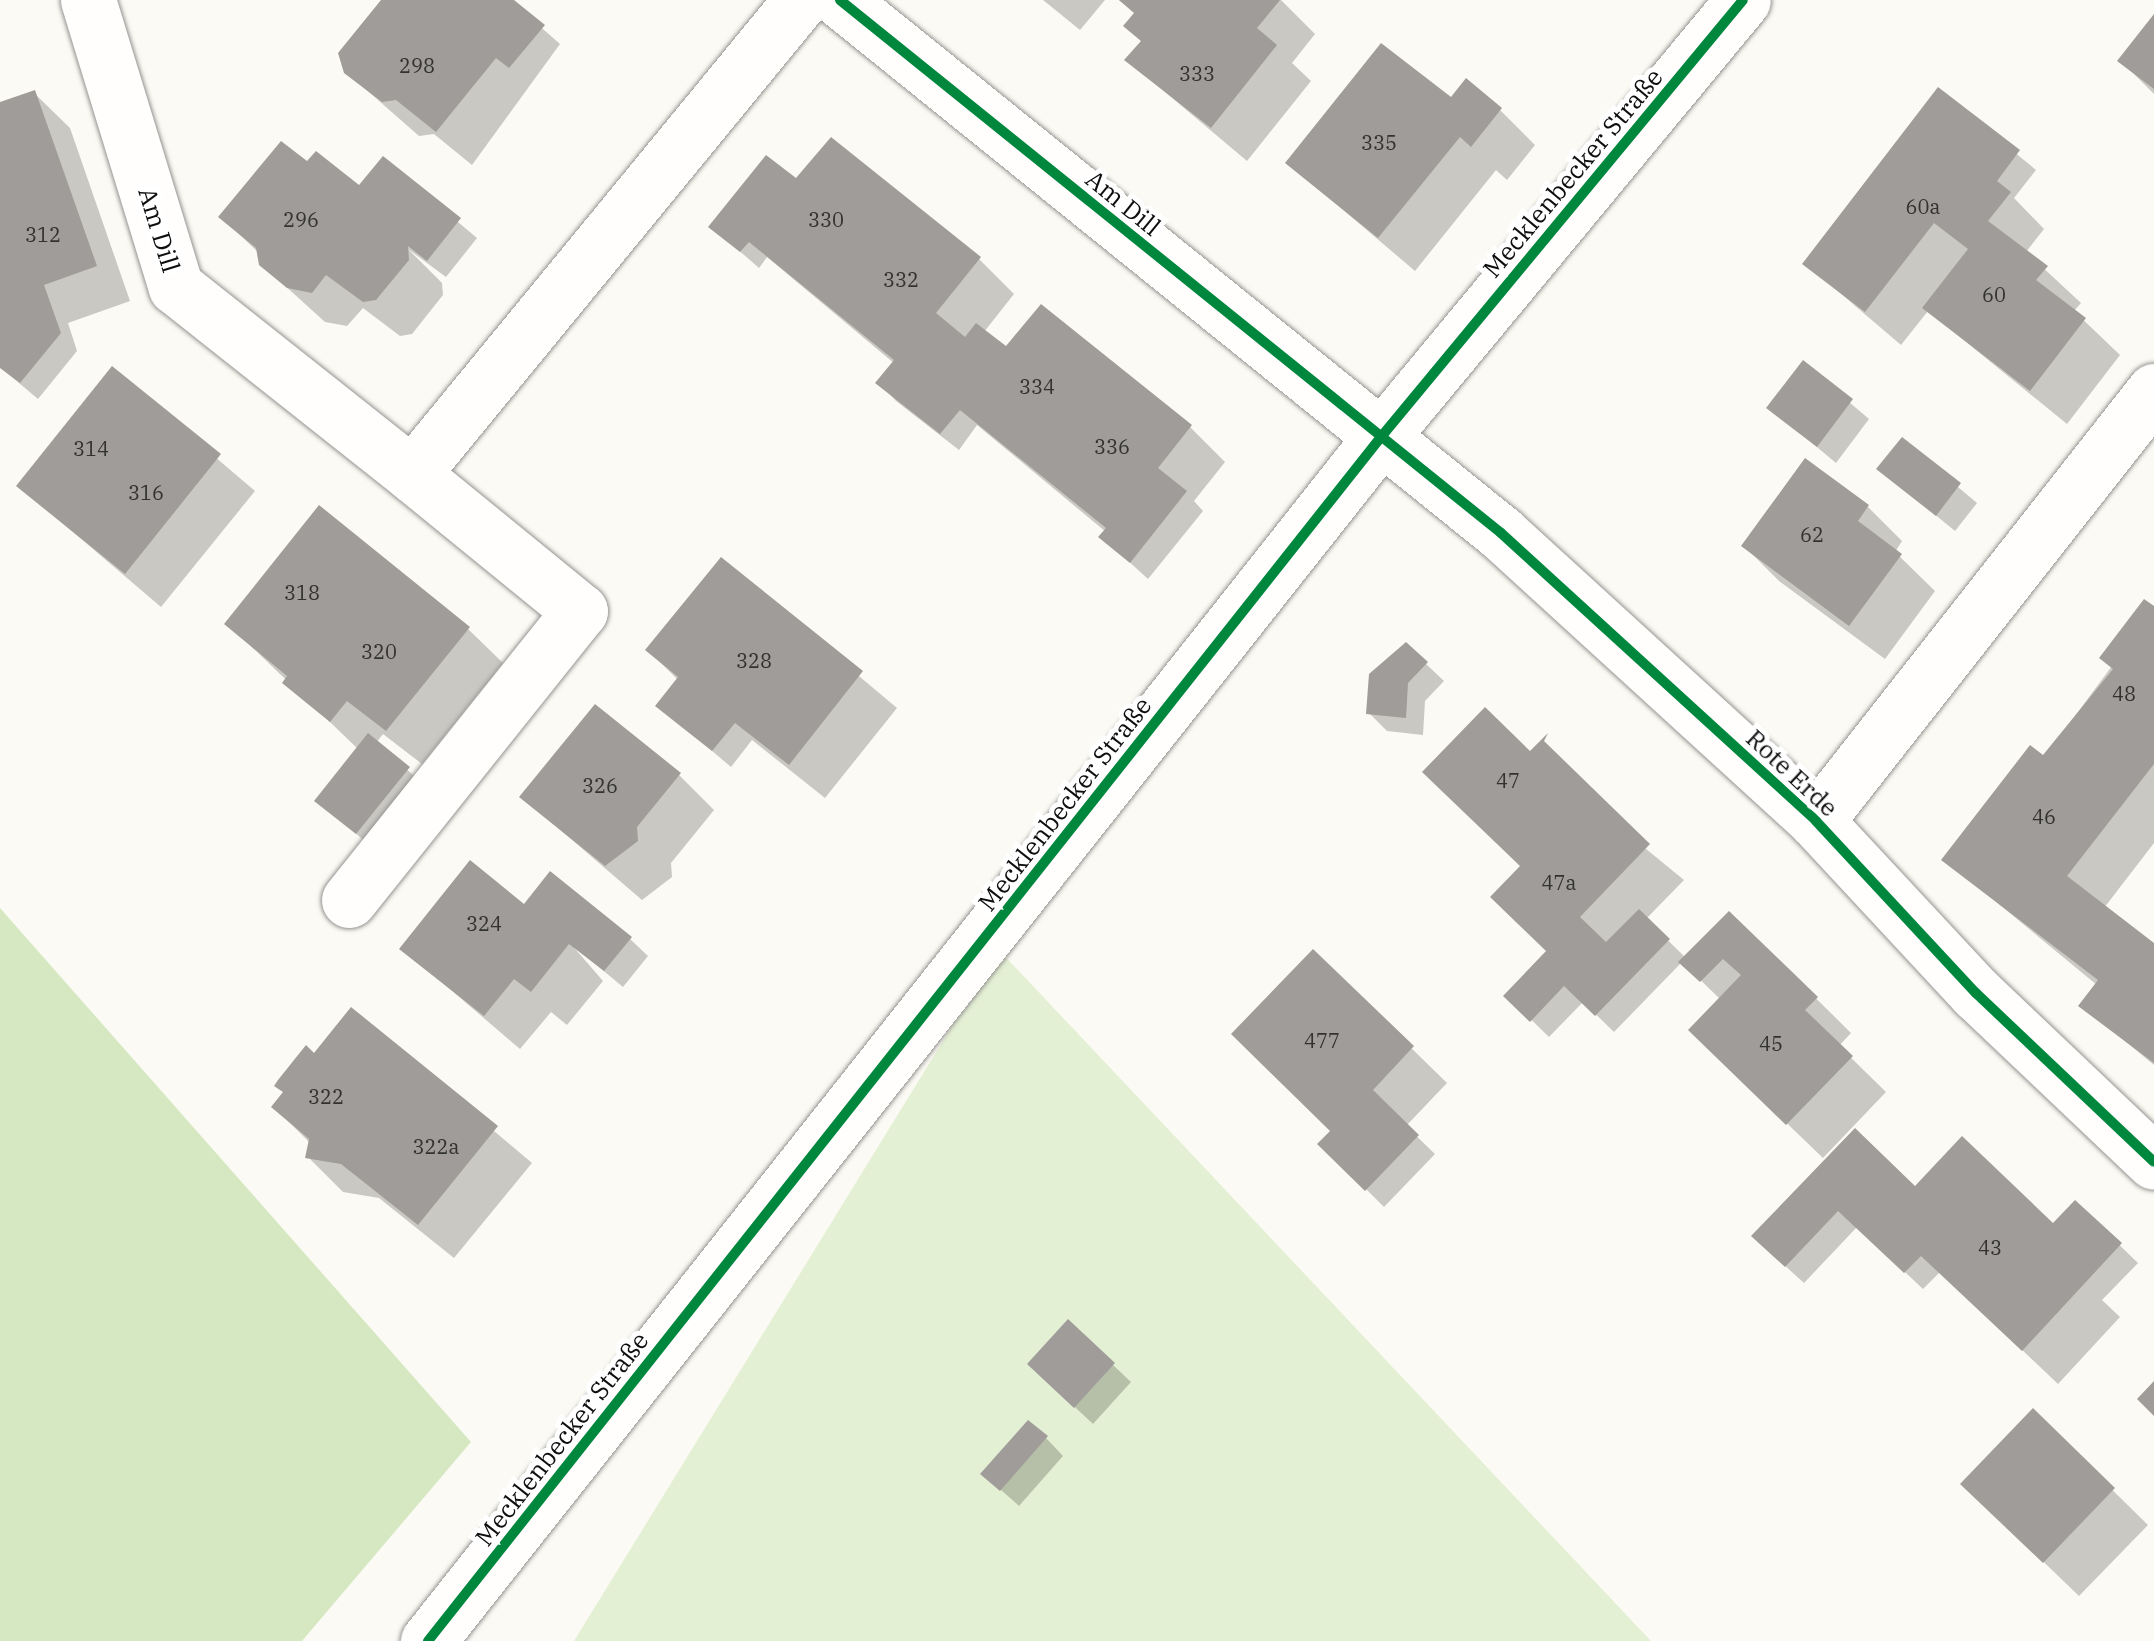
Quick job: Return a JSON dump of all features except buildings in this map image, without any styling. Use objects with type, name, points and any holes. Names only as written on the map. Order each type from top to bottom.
[{"type":"street","name":"Am Dill","points":[[88,0],[176,286],[580,611],[349,900]]},
{"type":"street","points":[[412,474],[801,0]]},
{"type":"street","name":"Am Dill","points":[[840,0],[1381,437]]},
{"type":"street","name":"Mecklenbecker Straße","points":[[428,1641],[1381,437],[1743,0]]},
{"type":"street","name":"Rote Erde","points":[[1816,821],[2154,392]]},
{"type":"street","name":"Rote Erde","points":[[1381,437],[1501,532],[1816,821],[1976,993],[2154,1162]]},
{"type":"green space","points":[[0,908],[471,1442],[302,1641],[0,1641]]},
{"type":"green space","points":[[999,950],[1651,1641],[574,1641]]},
{"type":"cycle path","points":[[840,0],[1501,533],[1816,821],[1976,993],[2154,1162]]},
{"type":"cycle path","points":[[428,1641],[1381,437],[1743,0]]}]
